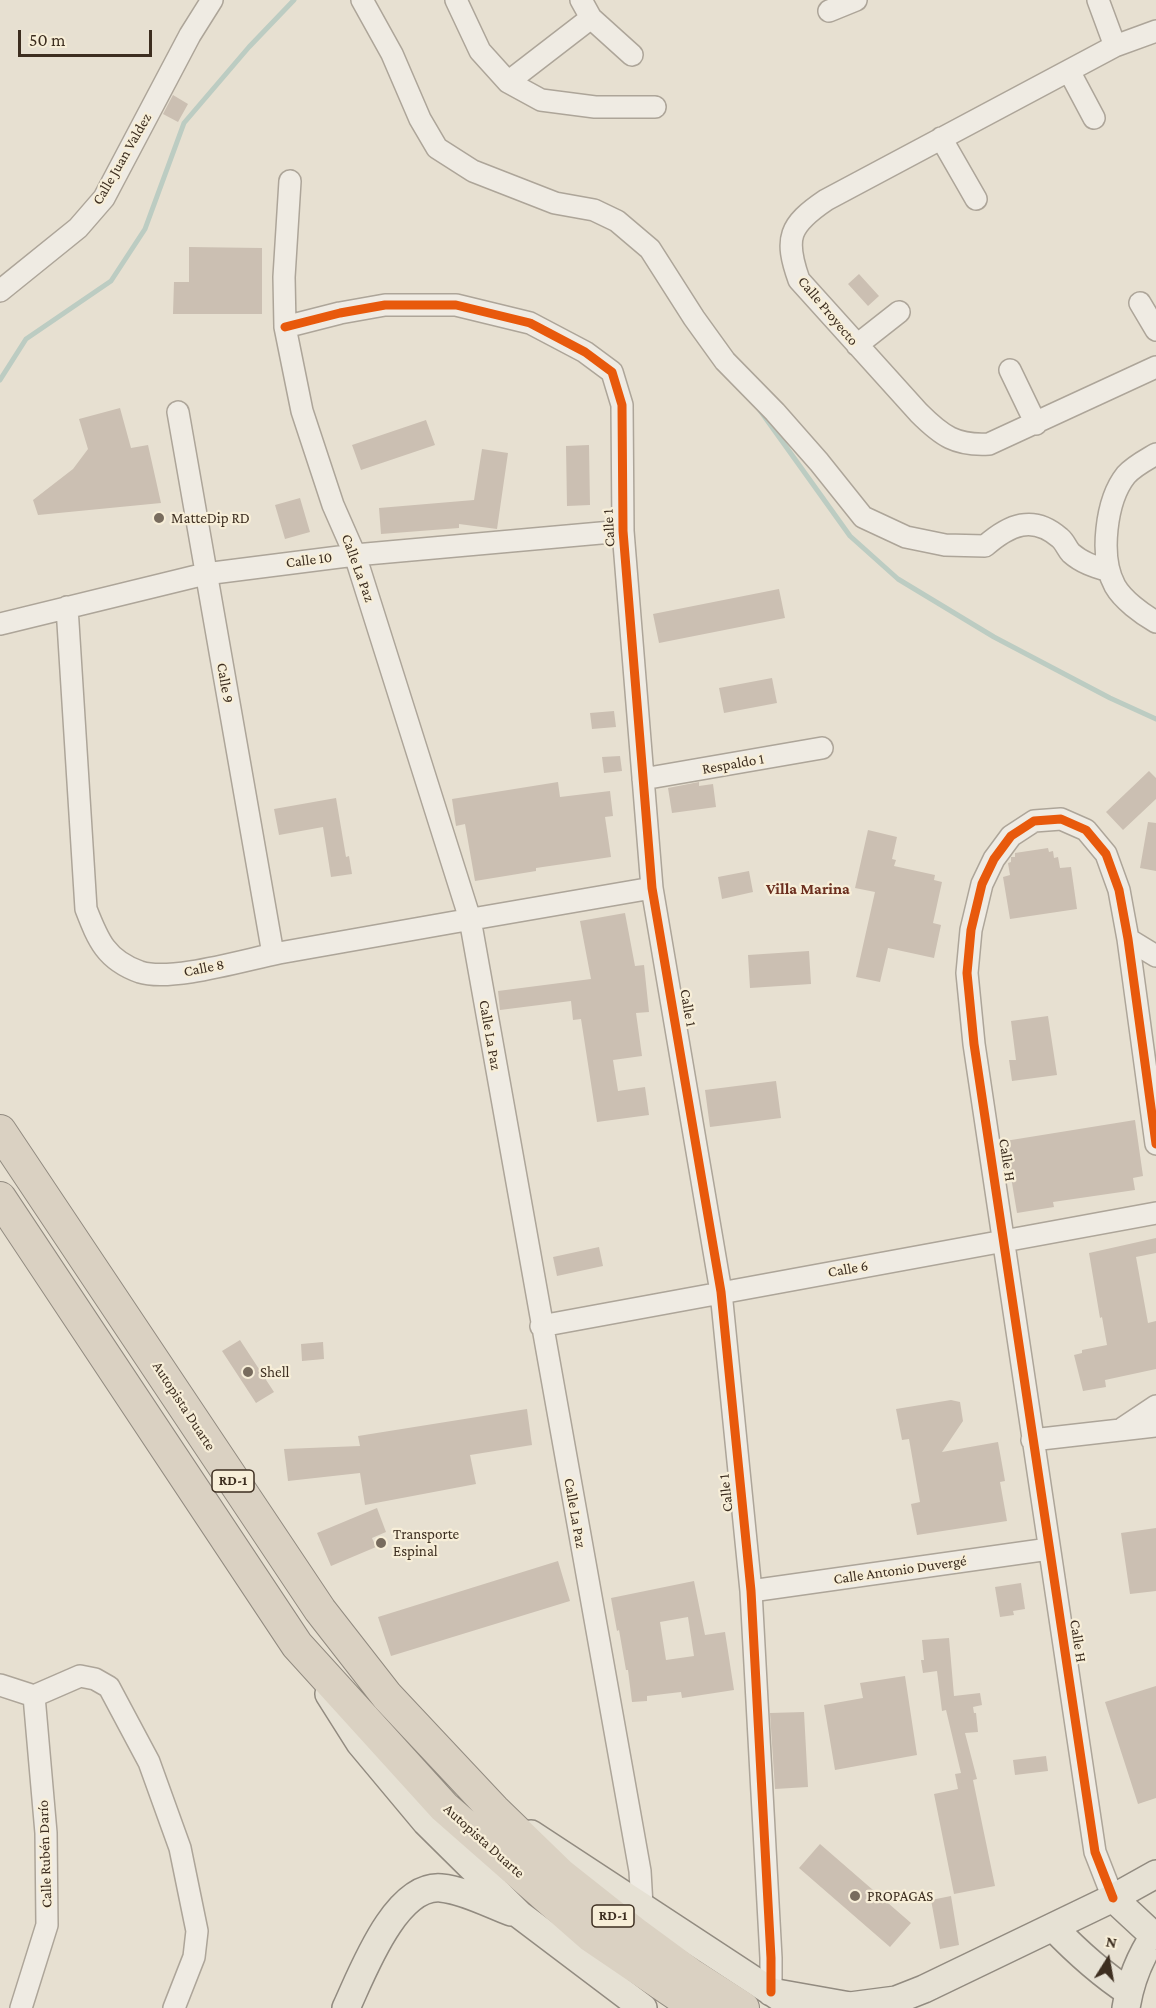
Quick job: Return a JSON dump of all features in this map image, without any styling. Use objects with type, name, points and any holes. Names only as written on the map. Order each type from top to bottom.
[{"type":"highway","name":"Autopista Duarte","points":[[0,1131],[320,1610],[387,1696],[494,1810],[560,1874],[690,1974],[743,2008]]},
{"type":"highway","name":"Autopista Duarte","points":[[0,1198],[297,1646],[444,1807],[591,1936],[697,2008]]},
{"type":"main road","name":"Autopista Duarte","points":[[297,1646],[360,1743],[426,1822],[520,1915],[643,2008]]},
{"type":"main road","name":"Autopista Duarte","points":[[494,1810],[795,2008]]},
{"type":"main road","points":[[771,1992],[850,2006],[896,2000],[1113,1898],[1156,1874]]},
{"type":"main road","points":[[346,2008],[381,1937],[399,1909],[420,1892],[439,1888],[457,1891],[520,1915]]},
{"type":"main road","points":[[1053,1927],[1127,2000],[1143,1957],[1155,1935],[1113,1898]]},
{"type":"street","name":"Calle Juan Valdez","points":[[0,291],[78,228],[104,198],[190,35],[212,0]]},
{"type":"street","points":[[362,0],[392,54],[420,119],[437,148],[473,171],[555,203],[594,210],[617,221],[650,249],[694,318],[725,361],[819,462],[863,517],[906,537],[945,545],[985,546],[1001,532],[1028,523],[1047,527],[1063,540],[1070,552],[1087,564],[1109,572]]},
{"type":"street","points":[[456,0],[480,51],[508,82],[541,100],[596,107],[655,107]]},
{"type":"street","points":[[829,11],[856,0]]},
{"type":"street","points":[[1098,0],[1115,46]]},
{"type":"street","points":[[508,82],[586,9],[632,55]]},
{"type":"street","name":"Calle Proyecto","points":[[1156,31],[1115,46],[826,200],[810,211],[793,233],[790,246],[798,280],[919,413],[936,430],[954,441],[974,445],[989,444],[1156,367]]},
{"type":"street","points":[[1069,71],[1094,118]]},
{"type":"street","points":[[941,138],[976,199]]},
{"type":"street","name":"Calle La Paz","points":[[290,181],[284,277],[285,327],[302,411],[333,505],[355,555],[470,919],[640,1871],[642,1906]]},
{"type":"street","points":[[1140,303],[1156,330]]},
{"type":"street","name":"Calle 1","points":[[285,327],[340,313],[385,305],[456,305],[530,323],[585,352],[612,372],[622,405],[623,531],[652,888],[721,1292],[751,1591],[771,1992]]},
{"type":"street","points":[[857,345],[899,312]]},
{"type":"street","points":[[1010,370],[1036,424]]},
{"type":"street","name":"Calle 9","points":[[178,412],[273,954]]},
{"type":"street","points":[[1156,454],[1140,463],[1126,475],[1110,507],[1107,530],[1109,572],[1115,585],[1125,598],[1156,622]]},
{"type":"street","name":"Calle 10","points":[[0,624],[205,574],[355,555],[623,531]]},
{"type":"street","name":"Calle 8","points":[[67,607],[86,909],[98,940],[112,958],[141,972],[171,975],[273,954],[652,888]]},
{"type":"street","name":"Respaldo 1","points":[[643,779],[822,748]]},
{"type":"street","name":"Calle H","points":[[1113,1898],[1095,1852],[974,1044],[967,973],[971,930],[982,884],[994,859],[1011,836],[1034,821],[1062,819],[1086,830],[1107,854],[1119,890],[1128,939],[1156,1144]]},
{"type":"street","points":[[1128,939],[1156,956]]},
{"type":"street","name":"Calle 6","points":[[541,1326],[1156,1213]]},
{"type":"street","points":[[1120,1430],[1156,1406]]},
{"type":"street","points":[[1032,1440],[1156,1426]]},
{"type":"street","name":"Calle Antonio Duvergé","points":[[751,1591],[1049,1549]]},
{"type":"street","points":[[0,1685],[34,1696],[80,1676],[95,1679],[109,1687],[149,1762],[180,1848],[197,1930],[194,1957],[174,2008]]},
{"type":"street","name":"Calle Rubén Darío","points":[[21,2008],[47,1925],[46,1833],[34,1696]]},
{"type":"building","points":[[173,95],[188,104],[178,122],[163,114]]},
{"type":"building","points":[[189,247],[262,248],[262,314],[173,314],[174,282],[189,282]]},
{"type":"building","points":[[859,274],[879,296],[868,306],[848,284]]},
{"type":"building","points":[[120,408],[131,448],[148,445],[161,503],[38,515],[33,500],[73,469],[88,449],[79,419]]},
{"type":"building","points":[[426,420],[435,445],[361,470],[352,445]]},
{"type":"building","points":[[589,445],[590,505],[567,506],[566,446]]},
{"type":"building","points":[[482,449],[508,453],[497,529],[459,524],[459,528],[381,534],[379,508],[474,500]]},
{"type":"building","points":[[300,498],[310,532],[285,539],[275,505]]},
{"type":"building","points":[[779,589],[785,618],[659,643],[653,614]]},
{"type":"building","points":[[772,678],[777,703],[724,713],[719,688]]},
{"type":"building","points":[[614,711],[616,727],[592,729],[590,713]]},
{"type":"building","points":[[620,756],[622,771],[604,773],[602,757]]},
{"type":"building","points":[[1149,771],[1156,778],[1156,799],[1123,830],[1106,812]]},
{"type":"building","points":[[558,782],[560,797],[610,791],[613,816],[605,817],[611,857],[536,868],[536,871],[475,881],[465,824],[456,826],[452,799]]},
{"type":"building","points":[[699,782],[699,786],[713,784],[716,807],[672,813],[668,788]]},
{"type":"building","points":[[336,798],[346,857],[349,856],[352,874],[331,877],[323,827],[279,835],[274,809]]},
{"type":"building","points":[[1148,822],[1156,823],[1156,871],[1140,868]]},
{"type":"building","points":[[868,830],[897,837],[892,859],[896,860],[894,866],[935,875],[934,880],[942,882],[933,923],[941,925],[934,958],[888,948],[880,982],[856,977],[875,892],[855,888]]},
{"type":"building","points":[[1048,848],[1049,852],[1053,851],[1054,858],[1058,857],[1060,868],[1071,867],[1077,909],[1010,919],[1003,877],[1010,875],[1008,863],[1011,862],[1011,857],[1015,857],[1015,853]]},
{"type":"building","points":[[749,871],[753,892],[722,899],[718,877]]},
{"type":"building","points":[[625,913],[635,966],[644,965],[649,1012],[636,1013],[642,1056],[613,1060],[618,1091],[645,1087],[649,1115],[597,1122],[581,1019],[573,1020],[571,1001],[500,1010],[498,991],[591,979],[580,921]]},
{"type":"building","points":[[809,951],[811,984],[750,988],[748,955]]},
{"type":"building","points":[[1048,1016],[1057,1075],[1012,1081],[1009,1060],[1016,1060],[1011,1021]]},
{"type":"building","points":[[776,1081],[781,1118],[710,1127],[705,1090]]},
{"type":"building","points":[[1135,1120],[1143,1176],[1133,1178],[1135,1190],[1053,1202],[1054,1207],[1017,1213],[1005,1141]]},
{"type":"building","points":[[1156,1238],[1156,1253],[1136,1257],[1148,1323],[1156,1321],[1156,1369],[1105,1380],[1106,1387],[1083,1391],[1074,1355],[1082,1353],[1082,1350],[1107,1345],[1089,1253]]},
{"type":"building","points":[[599,1247],[603,1266],[557,1276],[553,1257]]},
{"type":"building","name":"Shell","points":[[240,1340],[274,1392],[256,1403],[222,1351]]},
{"type":"building","points":[[323,1342],[324,1359],[302,1361],[301,1344]]},
{"type":"building","points":[[951,1400],[960,1402],[963,1421],[942,1452],[998,1442],[1005,1481],[1000,1482],[1007,1521],[917,1535],[911,1504],[920,1502],[909,1439],[902,1440],[896,1409]]},
{"type":"building","points":[[527,1409],[532,1445],[470,1455],[476,1484],[365,1505],[360,1473],[288,1481],[284,1449],[360,1446],[358,1436]]},
{"type":"building","points":[[377,1508],[386,1532],[372,1538],[376,1547],[331,1566],[317,1533]]},
{"type":"building","points":[[1156,1528],[1156,1591],[1130,1594],[1121,1533]]},
{"type":"building","points":[[558,1561],[570,1601],[391,1656],[378,1617]]},
{"type":"building","points":[[694,1581],[705,1635],[725,1632],[734,1690],[682,1698],[681,1692],[647,1696],[647,1701],[632,1702],[628,1670],[626,1670],[611,1598]],"holes":[[[688,1617],[694,1656],[666,1660],[660,1622]]]},
{"type":"building","points":[[1021,1583],[1025,1609],[1013,1611],[1014,1615],[1000,1617],[995,1587]]},
{"type":"building","points":[[949,1638],[954,1696],[980,1693],[982,1705],[973,1707],[978,1732],[965,1733],[977,1779],[973,1780],[995,1886],[954,1894],[934,1794],[958,1789],[955,1774],[961,1773],[946,1710],[942,1711],[937,1671],[923,1673],[921,1660],[924,1660],[922,1640]]},
{"type":"building","points":[[905,1676],[917,1755],[835,1770],[824,1705],[863,1698],[860,1683]]},
{"type":"building","points":[[1156,1686],[1156,1798],[1138,1804],[1105,1702]]},
{"type":"building","points":[[804,1712],[808,1787],[775,1789],[770,1713]]},
{"type":"building","points":[[1046,1756],[1048,1771],[1015,1775],[1013,1760]]},
{"type":"building","name":"PROPAGAS","points":[[820,1844],[911,1923],[890,1947],[799,1868]]},
{"type":"building","points":[[951,1896],[959,1945],[940,1949],[931,1900]]},
{"type":"waterway","points":[[0,380],[26,339],[111,281],[145,229],[184,123],[249,47],[294,0]]},
{"type":"waterway","points":[[759,409],[850,536],[898,579],[994,637],[1110,698],[1156,719]]},
{"type":"cycle path","points":[[285,327],[340,313],[385,305],[456,305],[530,323],[585,352],[612,372],[622,405],[623,531],[652,888],[721,1292],[751,1591],[771,1992]]},
{"type":"cycle path","points":[[1113,1898],[1095,1852],[974,1044],[967,973],[971,930],[982,884],[994,859],[1011,836],[1034,821],[1061,819],[1086,830],[1106,854],[1119,890],[1128,939],[1156,1144]]},
{"type":"place","name":"MatteDip RD","points":[[159,518]]},
{"type":"place","name":"Shell","points":[[248,1372]]},
{"type":"place","name":"Transporte Espinal","points":[[381,1543]]},
{"type":"place","name":"PROPAGAS","points":[[855,1896]]},
{"type":"district","name":"Villa Marina","points":[[808,889]]}]
